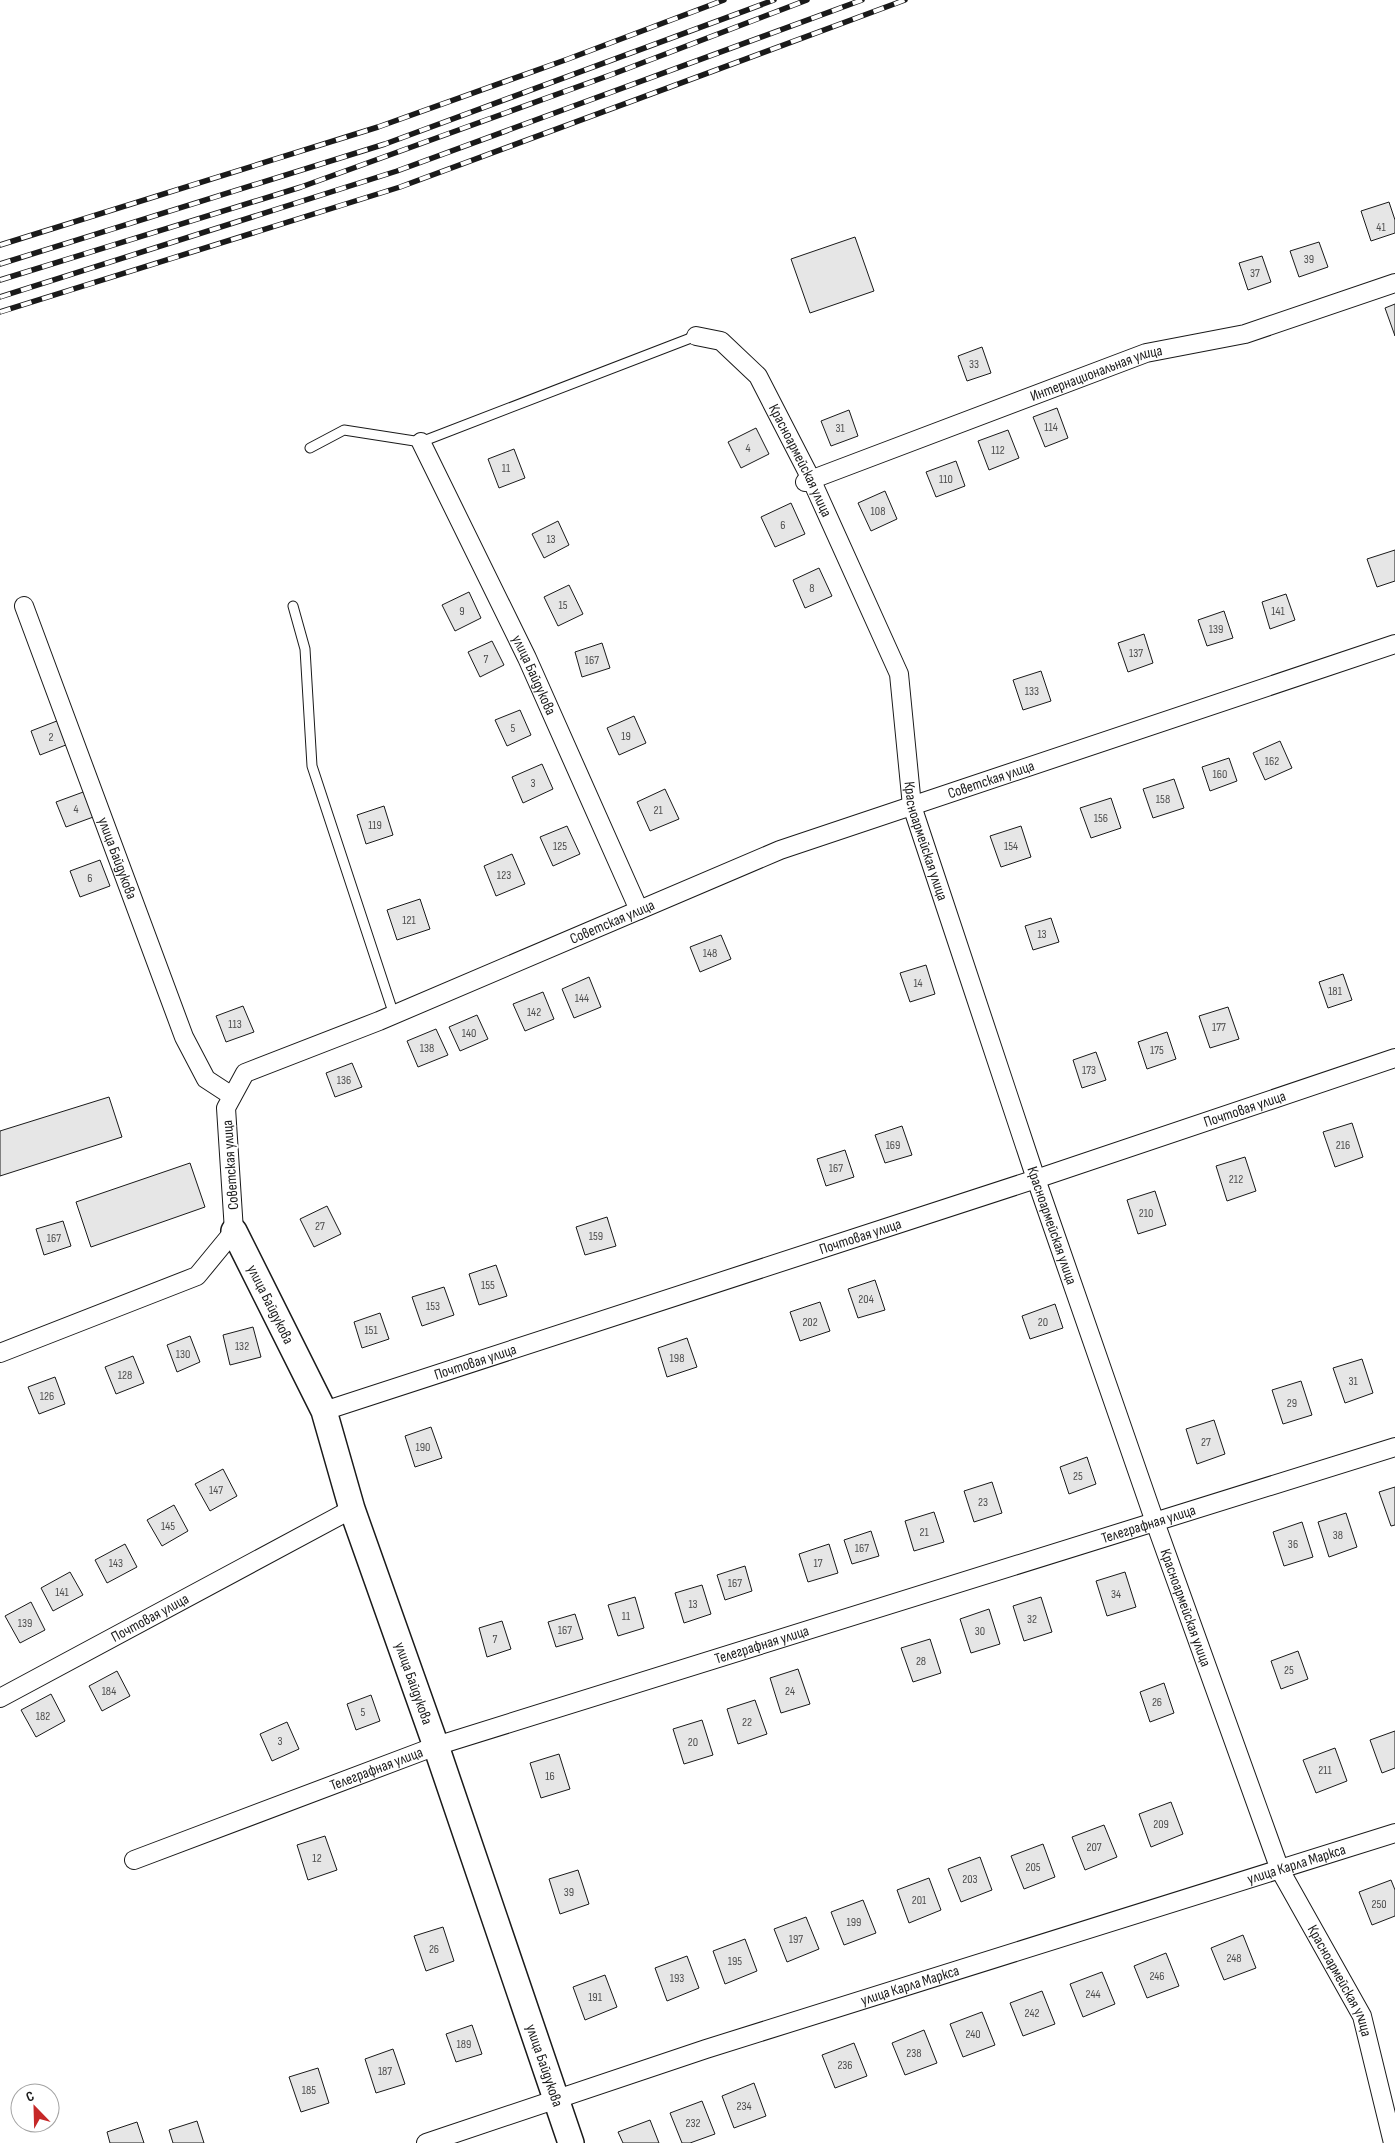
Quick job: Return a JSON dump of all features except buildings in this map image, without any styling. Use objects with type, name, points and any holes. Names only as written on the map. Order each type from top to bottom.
[{"type":"street","name":"Интернациональная улица","points":[[808,481],[1146,353],[1245,334],[1395,283]]},
{"type":"street","name":"Красноармейская улица","points":[[696,336],[721,341],[758,376],[899,674],[912,806],[1036,1179],[1155,1522],[1280,1870],[1362,2016],[1393,2143]]},
{"type":"street","name":"улица Байдукова","points":[[421,442],[528,658],[639,910]]},
{"type":"street","name":"улица Байдукова","points":[[24,606],[184,1037],[206,1079],[232,1096]]},
{"type":"street","name":"Советская улица","points":[[0,1354],[197,1276],[234,1231],[226,1108],[245,1073],[394,1014],[780,850],[1395,644]]},
{"type":"street","name":"Почтовая улица","points":[[324,1411],[1036,1179],[1395,1058]]},
{"type":"street","name":"улица Байдукова","points":[[234,1231],[324,1411],[352,1510],[436,1746],[571,2143]]},
{"type":"street","name":"Телеграфная улица","points":[[134,1860],[436,1746],[1395,1447]]},
{"type":"street","name":"Почтовая улица","points":[[0,1698],[352,1510]]},
{"type":"street","name":"улица Карла Маркса","points":[[426,2143],[706,2049],[1395,1833]]},
{"type":"lane","points":[[310,448],[344,430],[421,442],[696,336]]},
{"type":"lane","points":[[293,606],[305,650],[312,766],[394,1014]]},
{"type":"railway","points":[[0,245],[378,127],[568,59],[724,0]]},
{"type":"railway","points":[[0,264],[385,144],[774,0]]},
{"type":"railway","points":[[0,280],[301,187],[613,74],[807,0]]},
{"type":"railway","points":[[0,297],[397,171],[862,0]]},
{"type":"railway","points":[[0,312],[400,187],[905,0]]}]
